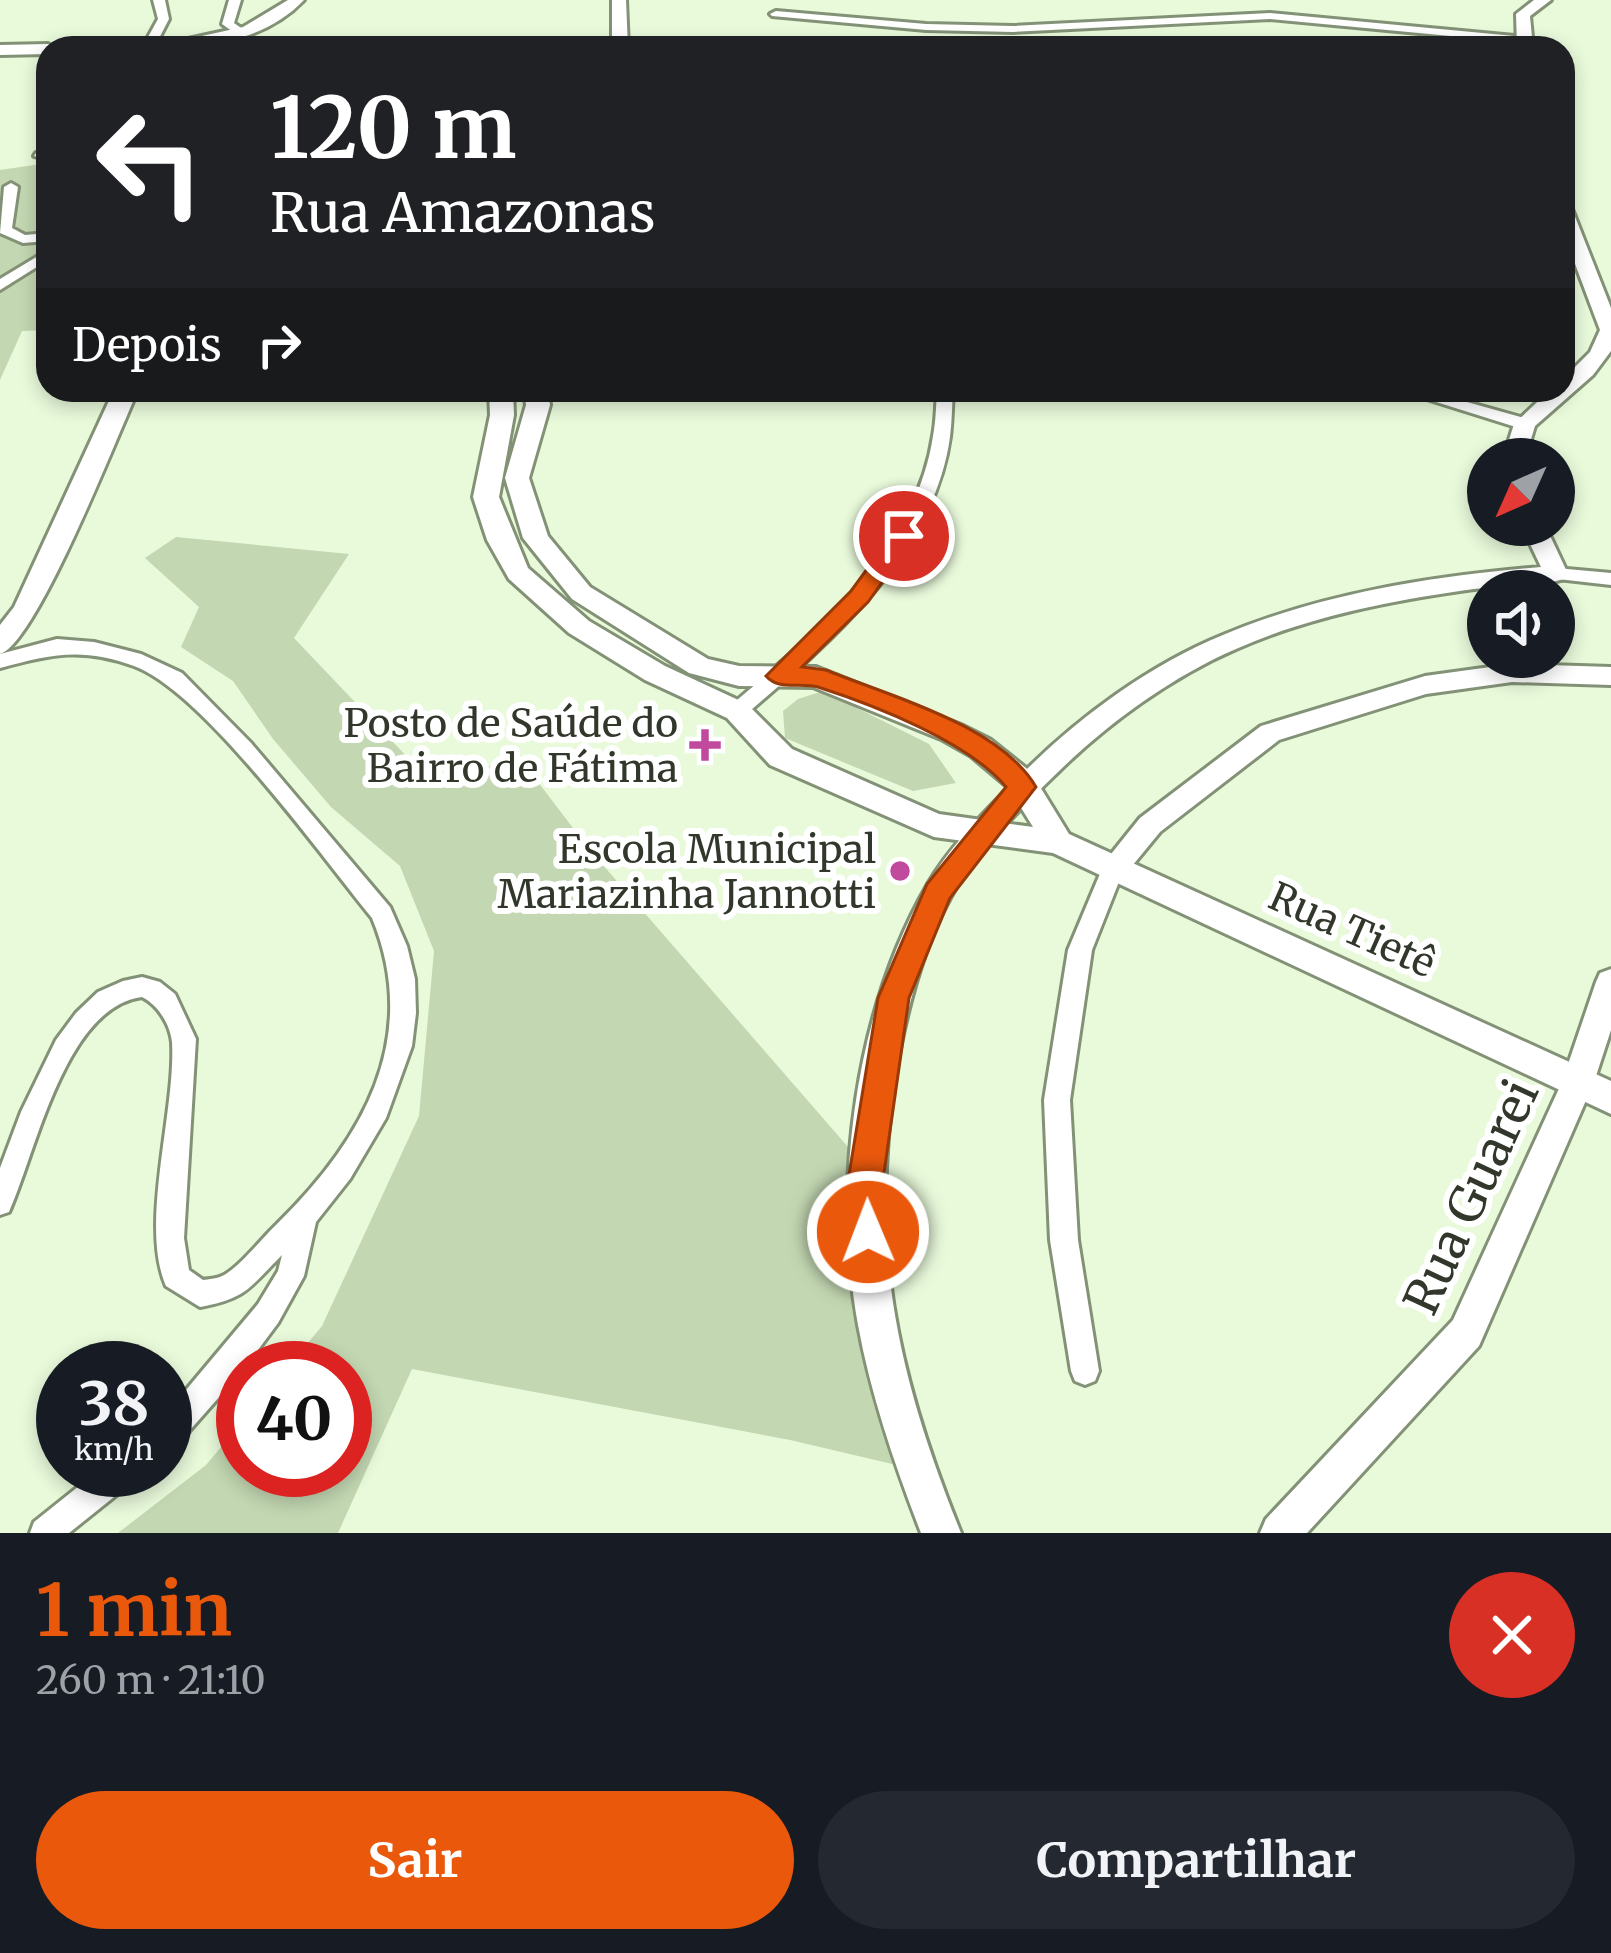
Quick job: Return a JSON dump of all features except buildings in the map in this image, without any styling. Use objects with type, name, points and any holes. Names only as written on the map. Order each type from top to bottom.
[{"type":"main road","points":[[0,645],[26,610],[121,402]]},
{"type":"main road","points":[[542,402],[517,478],[536,538],[581,593],[665,664],[739,676],[817,677],[951,732],[1002,763],[1058,842]]},
{"type":"main road","points":[[501,403],[486,481],[500,540],[518,573],[557,612],[665,664],[736,710]]},
{"type":"main road","points":[[486,481],[517,478]]},
{"type":"main road","points":[[518,573],[551,562]]},
{"type":"main road","name":"Rua Tietê","points":[[736,710],[765,743],[802,769],[934,825],[1058,842],[1595,1090]]},
{"type":"street","points":[[158,36],[165,11],[159,0]]},
{"type":"street","points":[[235,0],[228,24],[240,32]]},
{"type":"street","points":[[225,36],[266,22],[297,0]]},
{"type":"street","points":[[619,0],[620,36]]},
{"type":"street","points":[[1524,36],[1523,14],[1544,0]]},
{"type":"street","points":[[776,14],[994,29],[1270,16],[1452,36]]},
{"type":"street","points":[[0,50],[36,49]]},
{"type":"street","points":[[10,187],[5,230],[23,239],[36,238]]},
{"type":"street","points":[[1575,252],[1606,316],[1609,344],[1575,378]]},
{"type":"street","points":[[0,286],[36,262]]},
{"type":"street","points":[[736,710],[779,676],[860,597],[904,536],[940,458],[945,402]]},
{"type":"street","points":[[1448,402],[1525,424]]},
{"type":"street","points":[[1521,438],[1525,424],[1550,402]]},
{"type":"street","points":[[1575,575],[1611,578]]},
{"type":"street","points":[[941,1533],[923,1489],[874,1322],[865,1187],[893,998],[938,892],[1022,787],[1078,736],[1173,670],[1242,636],[1326,609],[1467,579]]},
{"type":"street","points":[[0,661],[57,646],[94,649],[141,661],[175,678],[244,748],[382,913],[397,942],[406,983],[401,1048],[386,1093],[343,1168],[305,1214],[230,1288],[200,1294],[176,1277],[170,1238],[184,1040],[174,1012],[160,993],[141,986],[114,992],[95,1006],[67,1041],[0,1203]]},
{"type":"street","points":[[1085,1370],[1064,1240],[1057,1100],[1080,950],[1113,869],[1150,826],[1270,733],[1425,686],[1512,673],[1611,676]]},
{"type":"street","name":"Rua Guarei","points":[[1280,1533],[1466,1333],[1595,1090],[1611,982]]},
{"type":"street","points":[[192,1405],[289,1279],[305,1214]]},
{"type":"street","points":[[45,1533],[90,1497]]},
{"type":"green space","points":[[36,165],[36,330],[22,331],[0,380],[0,170]]},
{"type":"green space","points":[[176,537],[349,554],[294,638],[432,783],[519,757],[589,849],[855,1155],[905,1467],[790,1440],[412,1369],[372,1458],[372,1341],[310,1341],[322,1326],[419,1116],[434,951],[400,866],[331,807],[273,739],[233,681],[181,647],[199,607],[145,558]]},
{"type":"green space","points":[[823,691],[929,744],[956,783],[913,791],[785,738],[783,711],[798,699]]},
{"type":"green space","points":[[216,1453],[216,1497],[354,1497],[338,1533],[118,1533],[165,1497],[192,1497],[192,1476]]},
{"type":"place","name":"Posto de Saúde do Bairro de Fátima","points":[[705,745]]},
{"type":"place","name":"Escola Municipal Mariazinha Jannotti","points":[[900,871]]},
{"type":"route","points":[[868,1232],[865,1187],[893,998],[938,892],[1022,787],[1002,763],[951,732],[834,682],[779,676],[860,597],[904,536]]}]
